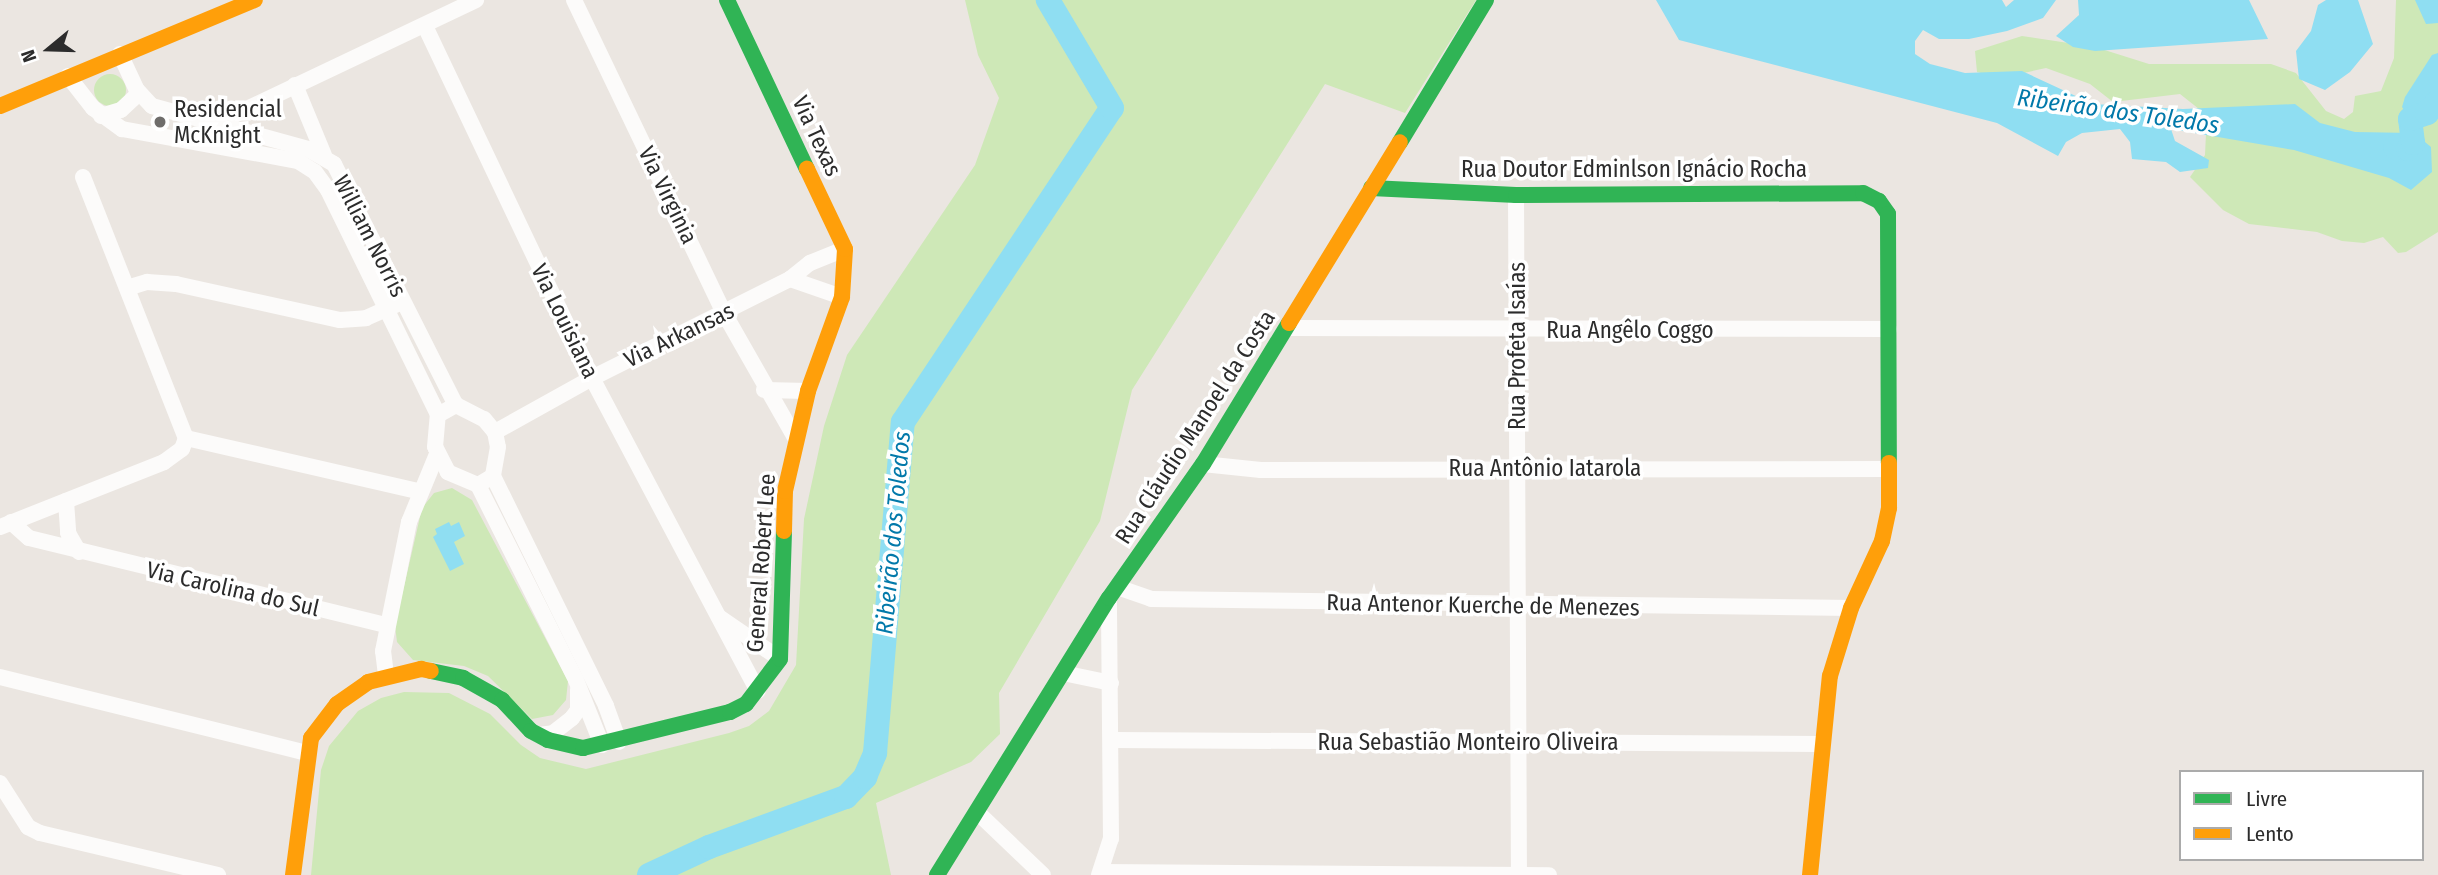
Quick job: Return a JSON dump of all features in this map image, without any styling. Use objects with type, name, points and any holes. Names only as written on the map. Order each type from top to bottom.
[{"type":"street","points":[[0,106],[255,0]]},
{"type":"street","points":[[207,146],[217,125],[295,85],[477,0]]},
{"type":"street","name":"Via Virginia","points":[[574,0],[724,313],[764,390],[796,439]]},
{"type":"street","name":"Via Texas","points":[[727,0],[845,249],[842,297]]},
{"type":"street","name":"Rua Cláudio Manoel da Costa","points":[[937,875],[1113,593],[1203,464],[1486,0]]},
{"type":"street","name":"Via Louisiana","points":[[425,26],[592,378],[712,611],[758,691]]},
{"type":"street","points":[[68,76],[101,116],[121,110],[139,93],[120,54]]},
{"type":"street","points":[[295,85],[324,155]]},
{"type":"street","name":"William Norris","points":[[139,93],[152,106],[324,155],[334,164],[456,405]]},
{"type":"street","points":[[239,151],[253,108]]},
{"type":"street","name":"William Norris","points":[[101,116],[122,129],[298,162],[315,172],[328,190],[438,415]]},
{"type":"street","points":[[6,524],[164,462],[182,449],[186,438],[83,177]]},
{"type":"street","name":"Rua Doutor Edminlson Ignácio Rocha","points":[[1371,188],[1516,195],[1863,192],[1879,201],[1888,214],[1889,329]]},
{"type":"street","name":"Rua Profeta Isaías","points":[[1516,195],[1519,875]]},
{"type":"street","name":"Via Arkansas","points":[[495,432],[592,378],[790,279],[810,263],[845,249]]},
{"type":"street","points":[[790,279],[842,297]]},
{"type":"street","points":[[127,288],[147,282],[176,284],[340,320],[366,318],[403,301]]},
{"type":"street","name":"General Robert Lee","points":[[293,875],[306,753],[319,724],[337,704],[386,675],[421,670],[463,678],[502,700],[539,735],[565,746],[619,742],[730,712],[758,691],[780,659],[785,491],[796,439],[808,391],[842,297]]},
{"type":"street","name":"Rua Angêlo Coggo","points":[[1287,328],[1517,331],[1889,329]]},
{"type":"street","points":[[1810,875],[1830,676],[1851,608],[1882,541],[1889,508],[1889,329]]},
{"type":"street","points":[[764,390],[808,391]]},
{"type":"street","points":[[386,675],[383,651],[387,625],[418,491],[437,454],[438,415],[456,405],[484,419],[495,432],[498,447],[493,477],[601,696],[619,742]]},
{"type":"street","points":[[186,438],[418,491],[448,472]]},
{"type":"street","points":[[437,454],[448,472],[478,485],[576,680],[602,745]]},
{"type":"street","name":"Rua Antônio Iatarola","points":[[1203,464],[1261,470],[1517,467],[1888,469]]},
{"type":"street","points":[[478,485],[493,477]]},
{"type":"street","points":[[66,501],[68,533],[79,552]]},
{"type":"street","name":"Via Carolina do Sul","points":[[6,524],[29,538],[79,552],[387,625]]},
{"type":"street","points":[[1113,593],[1111,683],[1114,740],[1111,839],[1100,873],[1549,875]]},
{"type":"street","name":"Rua Antenor Kuerche de Menezes","points":[[1113,593],[1151,599],[1518,606],[1851,608]]},
{"type":"street","name":"Via Louisiana","points":[[712,611],[780,659]]},
{"type":"street","points":[[1063,673],[1111,683]]},
{"type":"street","points":[[0,677],[306,753]]},
{"type":"street","points":[[539,735],[553,733],[572,718],[579,698],[576,680]]},
{"type":"street","name":"Rua Sebastião Monteiro Oliveira","points":[[1114,740],[1822,744]]},
{"type":"street","points":[[0,783],[28,827],[40,833],[218,875]]},
{"type":"street","points":[[977,812],[1043,875]]},
{"type":"green space","points":[[965,0],[1476,0],[1405,113],[1325,84],[1132,390],[1100,521],[999,693],[1000,734],[971,762],[876,803],[891,875],[311,875],[321,770],[329,746],[358,711],[381,698],[404,692],[449,693],[490,714],[521,745],[540,758],[586,769],[729,733],[749,726],[769,711],[796,665],[804,519],[824,426],[847,355],[975,165],[999,98],[978,55]]},
{"type":"green space","points":[[2396,0],[2438,0],[2438,232],[2406,252],[2398,253],[2383,237],[2364,243],[2342,241],[2317,232],[2249,224],[2223,210],[2190,177],[2205,155],[2206,133],[2199,109],[2180,94],[2113,102],[2090,84],[2046,68],[2001,78],[1977,72],[1975,51],[2022,36],[2095,47],[2149,64],[2271,64],[2296,73],[2326,111],[2344,119],[2353,112],[2355,96],[2381,91],[2394,58]]},
{"type":"green space","points":[[110,74],[121,79],[126,90],[121,101],[110,106],[99,101],[94,90],[99,79]]},
{"type":"green space","points":[[452,488],[472,500],[568,681],[566,700],[553,715],[532,719],[488,676],[464,666],[413,660],[397,642],[395,626],[422,508],[434,493]]},
{"type":"water","points":[[1656,0],[2002,0],[2006,7],[2014,0],[2056,0],[2043,18],[2007,31],[1969,39],[1939,39],[1923,30],[1915,41],[1915,54],[1930,64],[1965,73],[2022,71],[2093,104],[2183,109],[2295,104],[2320,123],[2355,132],[2414,133],[2431,147],[2432,172],[2411,190],[2389,178],[2294,150],[2171,129],[2175,141],[2209,160],[2208,168],[2180,172],[2166,162],[2132,159],[2130,142],[2120,129],[2082,133],[2066,142],[2058,156],[1997,123],[1679,40]]},
{"type":"water","points":[[2078,0],[2249,0],[2268,39],[2095,51],[2073,47],[2056,36],[2079,15]]},
{"type":"water","points":[[2326,0],[2358,0],[2373,44],[2350,72],[2325,90],[2299,79],[2296,51],[2311,31],[2318,5]]},
{"type":"water","points":[[2415,0],[2438,0],[2438,23],[2426,24]]},
{"type":"water","points":[[2438,53],[2438,101],[2427,113],[2410,119],[2402,107],[2405,97],[2432,55]]},
{"type":"water","points":[[449,522],[451,526],[459,522],[465,536],[454,542],[464,564],[450,571],[433,537],[437,534],[435,529]]},
{"type":"waterway","name":"Ribeirão dos Toledos","points":[[649,875],[709,847],[846,797],[865,777],[875,753],[903,422],[1112,108],[1048,0]]},
{"type":"waterway","name":"Ribeirão dos Toledos","points":[[2395,147],[2408,149],[2413,143],[2410,119],[2427,113],[2438,101]]},
{"type":"traffic: fast","points":[[727,0],[807,169]]},
{"type":"traffic: fast","points":[[1400,142],[1486,0]]},
{"type":"traffic: fast","points":[[1371,188],[1516,195],[1863,193],[1879,201],[1888,214],[1889,463]]},
{"type":"traffic: fast","points":[[937,875],[1109,598],[1203,464],[1289,323]]},
{"type":"traffic: fast","points":[[431,671],[463,678],[502,700],[531,731],[548,740],[583,748],[730,712],[746,704],[780,659],[784,531]]},
{"type":"traffic: slow","points":[[0,106],[255,0]]},
{"type":"traffic: slow","points":[[1289,323],[1400,142]]},
{"type":"traffic: slow","points":[[784,531],[785,491],[808,391],[842,297],[845,249],[807,169]]},
{"type":"traffic: slow","points":[[1810,875],[1830,676],[1851,608],[1882,541],[1889,508],[1889,463]]},
{"type":"traffic: slow","points":[[293,875],[311,738],[337,704],[368,682],[421,669],[431,671]]},
{"type":"place","name":"Residencial McKnight","points":[[160,122]]}]
